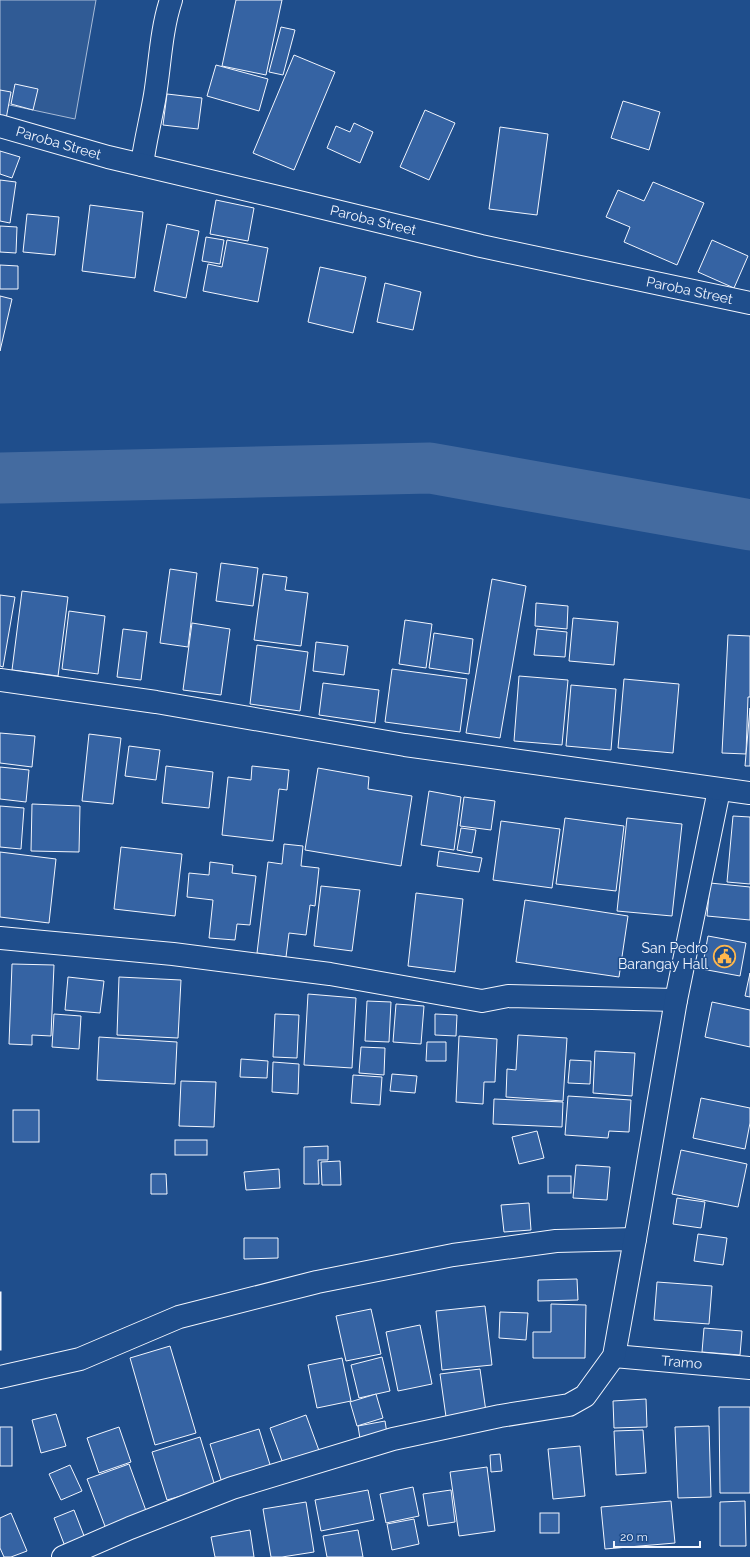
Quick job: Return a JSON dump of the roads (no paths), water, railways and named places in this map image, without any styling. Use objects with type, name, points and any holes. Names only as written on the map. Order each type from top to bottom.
[{"type":"street","points":[[142,165],[155,96],[166,14],[171,0]]},
{"type":"street","name":"Paroba Street","points":[[0,126],[108,158],[481,246],[750,303]]},
{"type":"street","points":[[0,680],[156,702],[405,745],[719,790],[750,793]]},
{"type":"street","points":[[63,1557],[130,1528],[232,1488],[393,1439],[500,1416],[569,1405],[585,1396],[614,1356],[676,1000],[719,790]]},
{"type":"street","points":[[0,938],[173,954],[330,974],[482,1001],[508,996],[676,1000]]},
{"type":"street","points":[[0,1377],[80,1359],[179,1317],[317,1282],[453,1254],[556,1241],[635,1239]]},
{"type":"street","name":"Tramo","points":[[614,1356],[750,1368]]},
{"type":"waterway","points":[[0,478],[430,468],[750,525]]},
{"type":"place","name":"San Pedro Barangay Hall","points":[[724,956]]}]
